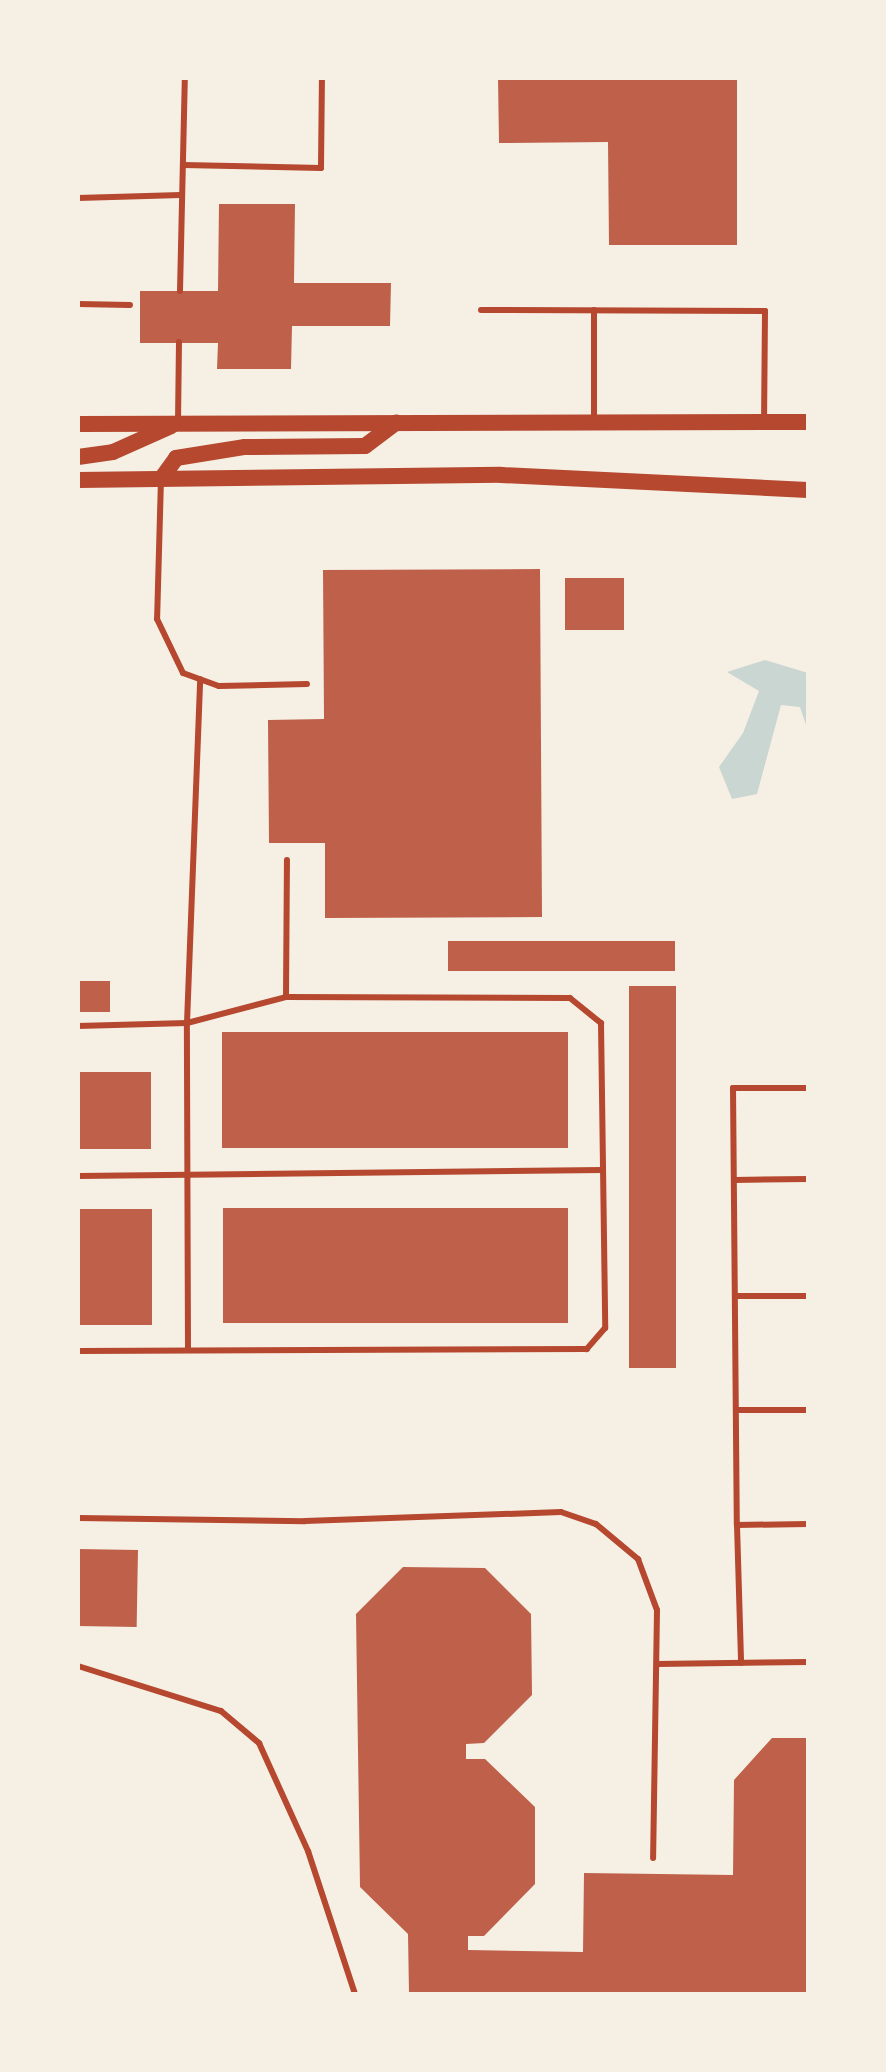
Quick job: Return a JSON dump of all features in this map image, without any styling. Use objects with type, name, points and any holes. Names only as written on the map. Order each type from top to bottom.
[{"type":"main road","points":[[78,424],[808,422]]},
{"type":"main road","points":[[78,457],[113,452],[178,423]]},
{"type":"main road","points":[[161,479],[176,458],[245,447],[365,446],[396,423]]},
{"type":"main road","points":[[78,480],[501,475],[808,490]]},
{"type":"lane","points":[[180,291],[185,78]]},
{"type":"lane","points":[[183,165],[321,168],[322,78]]},
{"type":"lane","points":[[78,198],[181,195]]},
{"type":"lane","points":[[78,304],[130,305]]},
{"type":"lane","points":[[481,310],[765,311],[764,422]]},
{"type":"lane","points":[[594,310],[594,422]]},
{"type":"lane","points":[[178,423],[179,342]]},
{"type":"lane","points":[[161,479],[157,619],[183,673],[219,686],[307,684]]},
{"type":"lane","points":[[188,1350],[187,1023],[200,679]]},
{"type":"lane","points":[[286,997],[287,860]]},
{"type":"lane","points":[[78,1026],[187,1023],[286,997],[570,998],[601,1023],[605,1328],[587,1349],[78,1351]]},
{"type":"lane","points":[[741,1663],[733,1088],[808,1088]]},
{"type":"lane","points":[[78,1176],[603,1170]]},
{"type":"lane","points":[[734,1180],[808,1179]]},
{"type":"lane","points":[[736,1296],[808,1296]]},
{"type":"lane","points":[[737,1410],[808,1410]]},
{"type":"lane","points":[[78,1518],[305,1521],[561,1512],[596,1524],[638,1559],[657,1610],[653,1858]]},
{"type":"lane","points":[[737,1525],[808,1524]]},
{"type":"lane","points":[[657,1664],[808,1662]]},
{"type":"lane","points":[[78,1666],[221,1711],[259,1743],[308,1851],[355,1994]]},
{"type":"shaded area","points":[[765,660],[808,673],[808,731],[800,707],[781,705],[757,794],[732,799],[719,767],[743,733],[759,691],[727,672]]},
{"type":"building","points":[[498,78],[737,78],[737,245],[609,245],[608,142],[499,143]]},
{"type":"building","points":[[219,204],[295,204],[294,283],[391,283],[390,326],[292,326],[291,369],[217,369],[218,343],[140,343],[140,291],[218,291]]},
{"type":"building","points":[[540,569],[542,917],[325,918],[325,843],[269,843],[268,720],[324,719],[323,570]]},
{"type":"building","points":[[565,578],[624,578],[624,630],[565,630]]},
{"type":"building","points":[[448,941],[675,941],[675,971],[448,971]]},
{"type":"building","points":[[78,981],[110,981],[110,1012],[78,1012]]},
{"type":"building","points":[[629,986],[676,986],[676,1368],[629,1368]]},
{"type":"building","points":[[222,1032],[568,1032],[568,1148],[222,1148]]},
{"type":"building","points":[[78,1072],[151,1072],[151,1149],[78,1149]]},
{"type":"building","points":[[223,1208],[568,1208],[568,1323],[223,1323]]},
{"type":"building","points":[[78,1209],[152,1209],[152,1325],[78,1325]]},
{"type":"building","points":[[78,1549],[138,1550],[137,1627],[78,1626]]},
{"type":"building","points":[[403,1567],[485,1568],[531,1614],[532,1695],[484,1743],[466,1744],[466,1759],[485,1759],[535,1807],[535,1884],[484,1936],[468,1936],[468,1950],[583,1952],[584,1873],[733,1875],[734,1780],[772,1738],[808,1738],[808,1994],[409,1994],[408,1934],[360,1887],[356,1614]]}]
